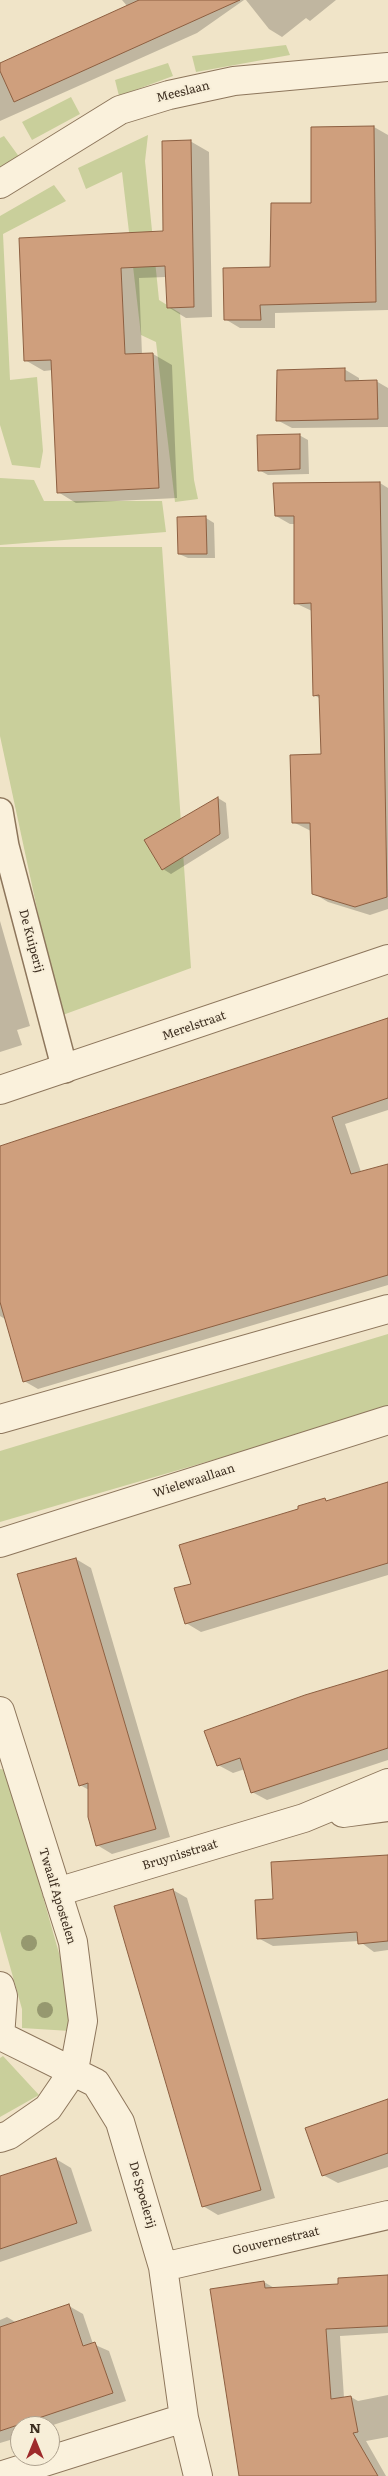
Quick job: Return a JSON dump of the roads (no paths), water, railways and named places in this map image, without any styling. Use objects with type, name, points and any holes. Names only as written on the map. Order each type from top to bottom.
[{"type":"street","name":"Meeslaan","points":[[0,184],[120,110],[169,95],[234,81],[388,67]]},
{"type":"street","name":"De Kuiperij","points":[[0,811],[6,846],[65,1070]]},
{"type":"street","name":"Merelstraat","points":[[0,1090],[65,1070],[388,959]]},
{"type":"street","points":[[0,1419],[388,1309]]},
{"type":"street","name":"Wielewaallaan","points":[[0,1543],[388,1420]]},
{"type":"street","name":"Twaalf Apostelen","points":[[0,1711],[4,1744],[57,1892],[72,1942],[83,2021],[74,2070],[48,2108],[9,2135],[0,2138]]},
{"type":"street","name":"Bruynisstraat","points":[[57,1892],[304,1818],[388,1783]]},
{"type":"street","name":"Bruynisstraat","points":[[304,1818],[388,1807]]},
{"type":"street","points":[[0,1986],[3,1996],[0,2037]]},
{"type":"street","name":"De Spoelerij","points":[[0,2037],[74,2070],[96,2083],[120,2122],[163,2267],[184,2418],[198,2476]]},
{"type":"street","name":"Gouvernestraat","points":[[163,2267],[388,2215]]},
{"type":"street","points":[[0,2476],[184,2418]]}]
